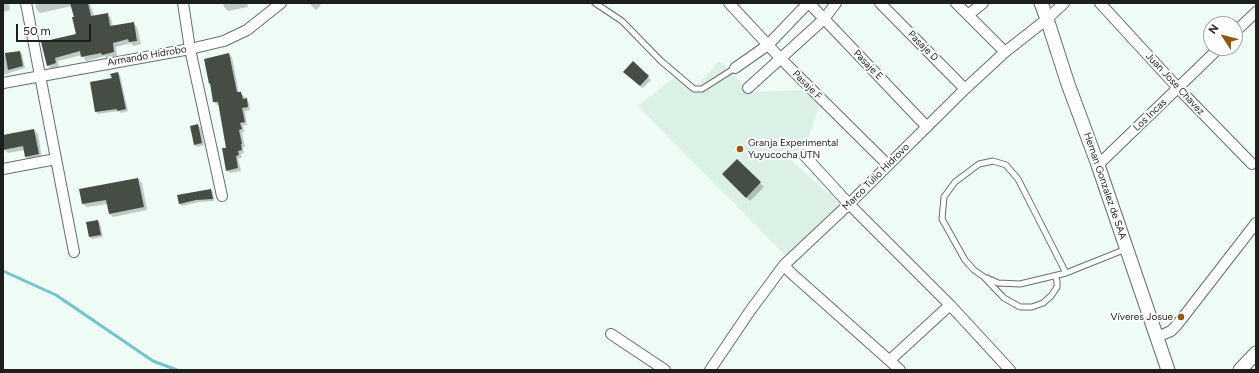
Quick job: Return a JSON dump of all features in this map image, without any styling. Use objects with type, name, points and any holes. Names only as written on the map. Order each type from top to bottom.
[{"type":"street","points":[[26,3],[74,252]]},
{"type":"street","points":[[183,3],[190,49],[222,196]]},
{"type":"street","name":"Armando Hidrobo","points":[[3,83],[40,75],[190,49],[224,41],[247,30],[281,3]]},
{"type":"street","name":"Pasaje F","points":[[729,3],[780,59],[888,165]]},
{"type":"street","points":[[735,68],[768,45],[808,3]]},
{"type":"street","name":"Pasaje E","points":[[808,3],[927,127]]},
{"type":"street","points":[[748,88],[824,19],[836,3]]},
{"type":"street","name":"Pasaje D","points":[[880,3],[965,89]]},
{"type":"street","points":[[956,3],[1005,52]]},
{"type":"street","points":[[968,15],[983,3]]},
{"type":"street","name":"Hernan Gonzalez de SAA","points":[[1040,3],[1098,165],[1168,370]]},
{"type":"street","name":"Marco Tulio Hidrovo","points":[[710,370],[750,311],[784,265],[849,204],[965,89],[1005,52],[1047,19],[1064,3]]},
{"type":"street","name":"Juan Jose Chavez","points":[[1100,3],[1178,88],[1252,164]]},
{"type":"street","points":[[1243,24],[1256,12]]},
{"type":"street","name":"Los Incas","points":[[1098,165],[1211,56]]},
{"type":"street","points":[[804,155],[849,204],[950,306],[1010,370]]},
{"type":"street","points":[[3,169],[56,159]]},
{"type":"street","points":[[1156,337],[1166,334],[1176,325],[1256,223]]},
{"type":"street","points":[[784,265],[900,370]]},
{"type":"street","points":[[890,360],[950,306]]},
{"type":"street","points":[[611,334],[665,370]]},
{"type":"street","points":[[1240,370],[1256,353]]},
{"type":"lane","points":[[595,3],[622,21],[661,61],[694,89],[699,90],[706,87],[735,68]]},
{"type":"lane","points":[[1055,276],[1057,287],[1051,296],[1043,303],[1032,307],[1020,307],[1004,298],[984,277],[974,270],[965,260],[942,219],[944,197],[955,182],[979,164],[993,161],[1006,165],[1018,179],[1066,273]]},
{"type":"lane","points":[[984,277],[998,283],[1020,284],[1066,273],[1126,249]]},
{"type":"shaded area","name":"Granja Experimental Yuyucocha UTN","points":[[719,61],[751,92],[804,90],[819,106],[808,139],[790,159],[841,205],[786,256],[638,106],[680,73],[696,87]]},
{"type":"building","points":[[70,3],[88,3],[91,16],[108,13],[110,26],[134,22],[137,41],[129,42],[128,39],[113,43],[114,52],[102,55],[101,53],[81,57],[80,51],[55,58],[56,63],[47,66],[41,42],[76,34],[72,17],[74,17]]},
{"type":"building","points":[[20,51],[23,66],[8,70],[5,53]]},
{"type":"building","points":[[229,53],[237,92],[241,92],[243,99],[247,98],[248,107],[242,108],[245,122],[240,123],[242,129],[239,130],[242,150],[238,151],[239,155],[236,156],[238,168],[226,171],[222,148],[226,148],[218,102],[213,102],[204,59]]},
{"type":"building","points":[[633,61],[649,76],[640,86],[623,72]]},
{"type":"building","points":[[118,72],[126,109],[95,112],[90,82],[112,78],[110,74]]},
{"type":"building","points":[[198,124],[202,143],[194,145],[190,126]]},
{"type":"building","points":[[34,129],[39,154],[25,157],[23,146],[3,150],[3,135]]},
{"type":"building","points":[[737,159],[761,182],[746,198],[722,174]]},
{"type":"building","points":[[138,178],[144,207],[109,214],[106,200],[82,204],[79,189]]},
{"type":"building","points":[[211,189],[213,199],[196,200],[179,204],[177,195]]},
{"type":"building","points":[[98,220],[101,235],[89,237],[86,222]]},
{"type":"waterway","points":[[3,271],[56,295],[153,361],[177,370]]},
{"type":"place","name":"Granja Experimental Yuyucocha UTN","points":[[740,149]]},
{"type":"place","name":"Víveres Josue","points":[[1181,317]]}]
